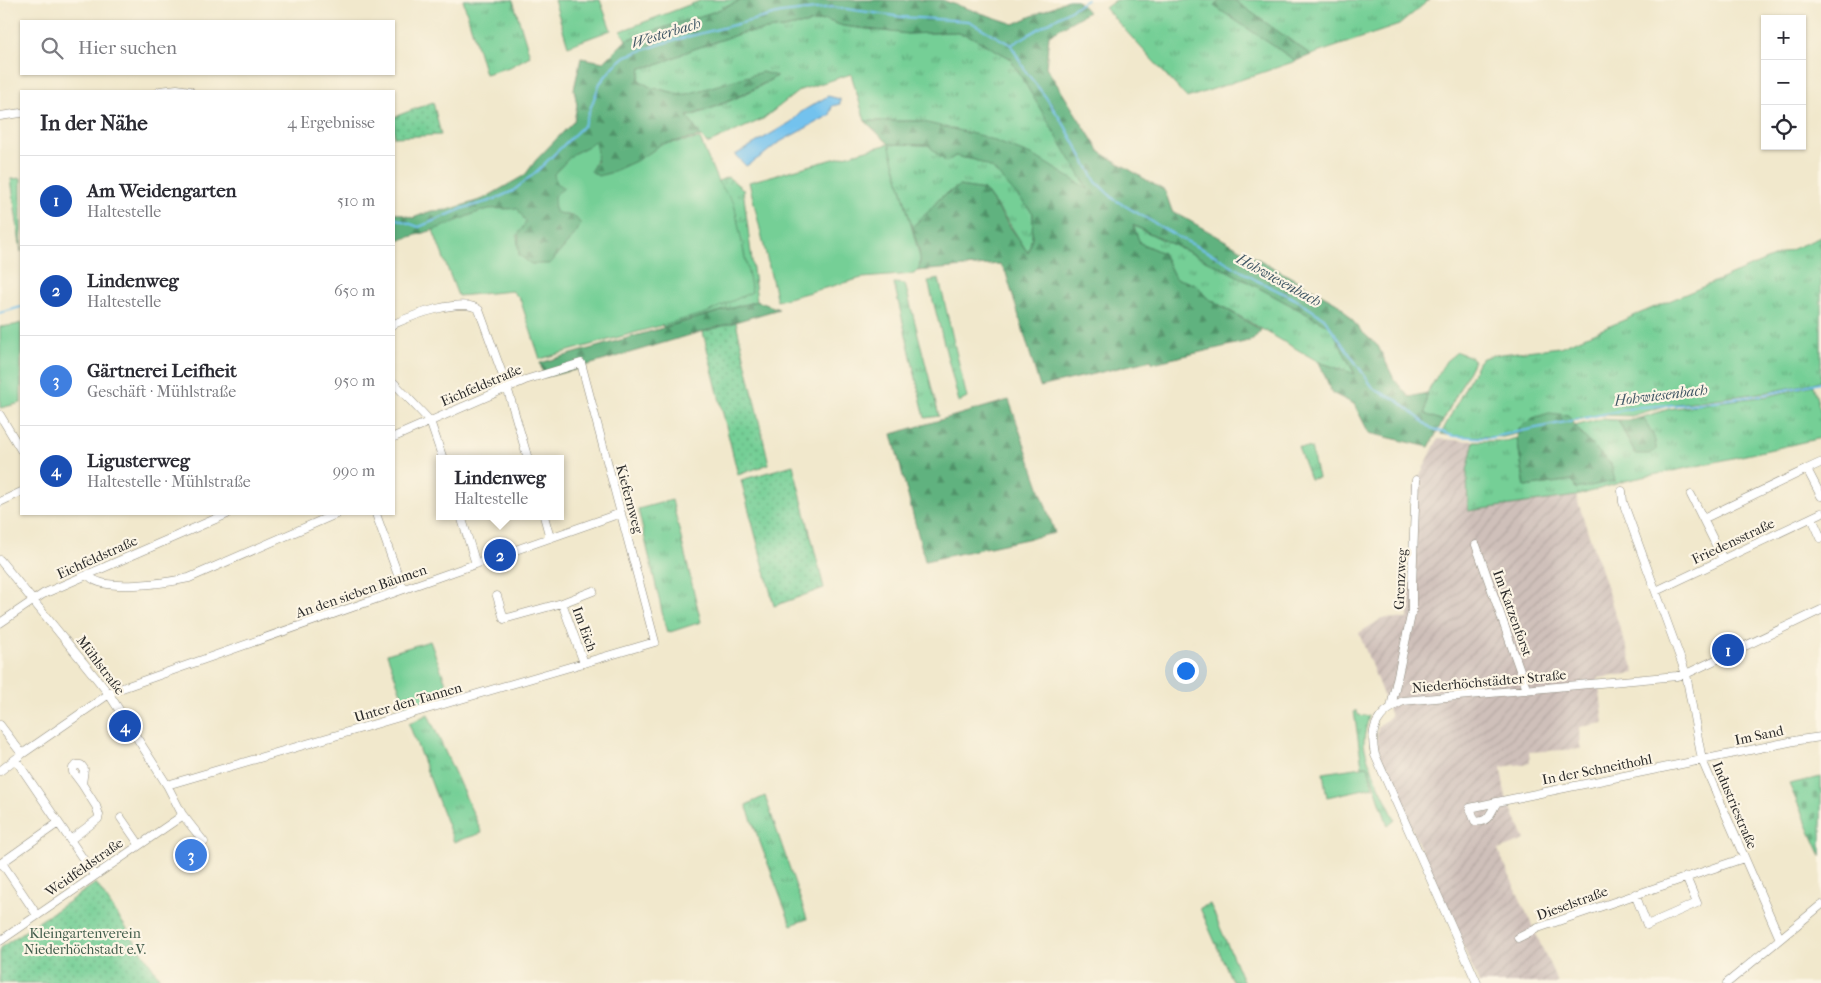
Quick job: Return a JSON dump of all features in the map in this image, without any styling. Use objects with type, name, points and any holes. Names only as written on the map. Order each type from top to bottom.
[{"type":"street","points":[[168,90],[184,90]]},
{"type":"street","points":[[0,116],[20,113]]},
{"type":"street","points":[[395,324],[422,313],[457,305],[470,304],[478,310],[507,387],[527,455]]},
{"type":"street","name":"Eichfeldstraße","points":[[395,437],[524,380],[581,363]]},
{"type":"street","name":"Kiefernweg","points":[[581,363],[655,642]]},
{"type":"street","points":[[395,384],[430,421],[442,455]]},
{"type":"street","points":[[0,415],[20,448]]},
{"type":"street","points":[[1702,519],[1820,463]]},
{"type":"street","points":[[1807,469],[1821,496]]},
{"type":"street","name":"Grenzweg","points":[[1391,706],[1412,611],[1416,480]]},
{"type":"street","name":"Industriestraße","points":[[1622,491],[1624,502],[1686,674],[1702,760],[1780,939]]},
{"type":"street","points":[[0,502],[20,492]]},
{"type":"street","points":[[1691,495],[1722,559]]},
{"type":"street","name":"An den sieben Bäumen","points":[[0,771],[109,693],[621,513]]},
{"type":"street","name":"Friedensstraße","points":[[1656,591],[1821,513]]},
{"type":"street","name":"Eichfeldstraße","points":[[0,623],[33,600],[225,515]]},
{"type":"street","points":[[88,574],[90,578],[98,582],[136,586],[189,578],[334,515]]},
{"type":"street","points":[[376,515],[403,590]]},
{"type":"street","points":[[1812,518],[1821,538]]},
{"type":"street","points":[[462,520],[476,564]]},
{"type":"street","points":[[545,520],[550,538]]},
{"type":"street","name":"Im Katzenforst","points":[[1476,545],[1527,690]]},
{"type":"street","name":"Mühlstraße","points":[[0,560],[109,693],[167,785],[182,814],[204,842]]},
{"type":"street","name":"Im Eich","points":[[497,596],[504,619],[562,603],[593,591]]},
{"type":"street","name":"Im Eich","points":[[562,603],[584,663]]},
{"type":"street","name":"Niederhöchstädter Straße","points":[[1391,706],[1403,701],[1686,674],[1821,610]]},
{"type":"street","name":"Unter den Tannen","points":[[167,785],[655,642]]},
{"type":"street","points":[[1391,706],[1376,723],[1372,743],[1375,755],[1478,983]]},
{"type":"street","points":[[0,725],[22,754]]},
{"type":"street","name":"Im Sand","points":[[1702,760],[1821,737]]},
{"type":"street","points":[[16,760],[94,875]]},
{"type":"street","name":"In der Schneithohl","points":[[1497,802],[1702,760]]},
{"type":"street","points":[[70,840],[95,821],[99,815],[96,806],[82,784]]},
{"type":"street","name":"Weidfeldstraße","points":[[0,941],[179,818],[182,814]]},
{"type":"street","points":[[121,818],[139,844]]},
{"type":"street","points":[[37,915],[1,863],[58,823]]},
{"type":"street","name":"Dieselstraße","points":[[1518,938],[1538,928],[1744,858]]},
{"type":"street","points":[[1635,894],[1647,925],[1697,903],[1686,877]]},
{"type":"street","points":[[1728,983],[1821,905]]},
{"type":"shaded area","points":[[1438,439],[1474,441],[1467,471],[1468,511],[1576,496],[1635,673],[1598,678],[1604,723],[1580,727],[1581,749],[1529,752],[1530,763],[1501,767],[1505,794],[1525,840],[1498,850],[1558,983],[1479,983],[1376,746],[1378,727],[1391,716],[1359,633],[1383,618],[1408,619],[1414,487]]},
{"type":"green space","points":[[463,0],[513,0],[530,56],[510,67],[485,74]]},
{"type":"green space","points":[[554,0],[600,0],[611,30],[568,46]]},
{"type":"green space","points":[[702,0],[742,0],[713,12],[626,40],[621,31]]},
{"type":"green space","points":[[742,0],[942,0],[1014,24],[1068,0],[1077,0],[1088,12],[1049,35],[1046,67],[1100,152],[1165,191],[1172,211],[1339,304],[1361,331],[1378,346],[1394,379],[1409,397],[1427,393],[1425,414],[1443,421],[1429,447],[1369,433],[1354,404],[1332,393],[1319,362],[1355,374],[1331,327],[1226,270],[1133,225],[1140,243],[1163,253],[1175,278],[1197,285],[1206,297],[1261,330],[1253,340],[1153,363],[1151,360],[1040,387],[1006,273],[1000,264],[917,271],[920,255],[912,227],[940,198],[959,186],[985,190],[1028,253],[1032,237],[1033,213],[992,168],[975,160],[955,156],[946,162],[928,145],[889,144],[865,121],[919,121],[982,136],[1036,157],[1088,189],[1010,58],[968,35],[952,32],[908,34],[843,26],[826,20],[742,33],[691,50],[660,64],[641,68],[639,80],[650,87],[684,95],[762,72],[777,76],[733,99],[687,116],[701,137],[661,144],[636,161],[610,173],[598,176],[591,171],[597,161],[587,147],[573,154],[554,174],[564,188],[562,214],[575,217],[581,224],[576,233],[550,264],[531,264],[519,255],[517,208],[484,210],[446,226],[395,242],[395,212],[413,218],[431,211],[448,210],[483,199],[525,175],[536,160],[574,121],[577,105],[574,89],[581,58],[604,62],[626,40],[713,12]]},
{"type":"green space","points":[[1116,0],[1220,0],[1215,6],[1296,61],[1187,98],[1105,8]]},
{"type":"green space","points":[[1220,0],[1234,0],[1311,55],[1296,61],[1214,6]]},
{"type":"green space","points":[[1234,0],[1429,0],[1399,25],[1311,55]]},
{"type":"green space","points":[[826,20],[843,26],[908,34],[952,32],[968,35],[1010,58],[1089,189],[949,129],[919,121],[865,121],[851,74],[800,90],[763,119],[707,144],[687,117],[733,100],[776,76],[684,95],[650,87],[639,80],[641,68],[660,64],[691,50],[742,33]]},
{"type":"green space","points":[[433,102],[441,135],[395,137],[395,117]]},
{"type":"green space","points":[[700,139],[718,182],[734,203],[752,292],[706,313],[540,359],[520,299],[512,291],[458,296],[433,230],[489,209],[517,208],[526,222],[517,236],[519,255],[531,264],[550,264],[576,233],[581,224],[575,217],[555,212],[554,196],[564,188],[556,183],[554,174],[573,154],[594,141],[597,156],[591,171],[598,176],[610,173],[636,161],[661,144]]},
{"type":"green space","points":[[889,144],[928,145],[946,162],[955,156],[975,160],[993,168],[1033,213],[1032,237],[1028,253],[985,190],[959,186],[940,198],[912,227]]},
{"type":"green space","points":[[889,144],[920,258],[919,269],[914,274],[862,278],[777,301],[749,182]]},
{"type":"green space","points":[[728,177],[743,189],[757,301],[663,327],[651,277],[692,192]]},
{"type":"green space","points":[[20,178],[20,245],[11,179]]},
{"type":"green space","points":[[1132,225],[1226,270],[1331,327],[1355,375],[1319,362],[1206,297],[1197,285],[1175,278],[1163,253],[1140,243]]},
{"type":"green space","points":[[1821,237],[1821,380],[1768,392],[1668,405],[1632,416],[1600,415],[1503,437],[1441,434],[1479,361],[1483,358],[1493,355],[1560,347]]},
{"type":"green space","points":[[939,279],[967,398],[959,402],[928,281]]},
{"type":"green space","points":[[894,283],[905,284],[939,416],[925,418]]},
{"type":"green space","points":[[757,301],[779,309],[579,369],[544,377],[540,363]]},
{"type":"green space","points":[[736,322],[769,464],[738,475],[703,332]]},
{"type":"green space","points":[[20,323],[20,403],[0,408],[0,327]]},
{"type":"green space","points":[[1457,352],[1471,357],[1474,361],[1443,421],[1424,414],[1427,393],[1446,361]]},
{"type":"green space","points":[[1813,385],[1821,413],[1821,438],[1629,480],[1576,496],[1468,511],[1467,471],[1474,441],[1505,441],[1517,438],[1525,487],[1572,480],[1576,489],[1611,464],[1575,426],[1601,419],[1618,420],[1635,454],[1653,436],[1643,417],[1669,409],[1769,396]]},
{"type":"green space","points":[[1009,400],[1055,533],[925,561],[892,434]]},
{"type":"green space","points":[[1549,413],[1568,415],[1581,434],[1611,464],[1615,481],[1576,489],[1572,480],[1525,487],[1517,438],[1519,428],[1533,418]]},
{"type":"green space","points":[[1643,417],[1654,437],[1656,450],[1649,454],[1636,454],[1618,420],[1632,420]]},
{"type":"green space","points":[[1298,447],[1311,448],[1318,478],[1310,479]]},
{"type":"green space","points":[[793,465],[824,588],[774,606],[741,480]]},
{"type":"green space","points":[[672,500],[701,622],[667,633],[638,509]]},
{"type":"green space","points":[[430,641],[451,696],[407,710],[387,654]]},
{"type":"green space","points":[[1354,711],[1357,711],[1358,715],[1369,716],[1364,743],[1373,771],[1395,820],[1388,826],[1368,766],[1362,766]]},
{"type":"green space","points":[[428,714],[482,833],[454,842],[409,724]]},
{"type":"green space","points":[[1368,766],[1373,787],[1327,797],[1323,773]]},
{"type":"green space","points":[[1821,777],[1821,856],[1789,784]]},
{"type":"green space","points":[[765,796],[807,919],[791,925],[746,805]]},
{"type":"green space","name":"Kleingartenverein Niederhöchstadt e.V.","points":[[96,883],[163,983],[0,983],[0,948]]},
{"type":"green space","points":[[1210,904],[1244,983],[1233,983],[1200,908]]},
{"type":"water","points":[[828,96],[840,99],[840,104],[832,106],[830,115],[778,143],[746,166],[735,155],[791,122],[801,112]]},
{"type":"waterway","name":"Westerbach","points":[[395,218],[419,227],[464,208],[490,201],[513,191],[537,171],[584,125],[600,83],[614,66],[626,56],[667,42],[781,13],[833,7],[902,17],[969,21],[1011,45],[1087,0]]},
{"type":"waterway","name":"Hohwiesenbach","points":[[1011,45],[1026,72],[1065,126],[1096,182],[1115,200],[1256,280],[1295,299],[1324,318],[1374,389],[1398,401],[1431,428],[1453,436],[1488,438],[1638,407],[1692,404],[1768,394],[1821,382]]},
{"type":"waterway","name":"Westerbach","points":[[0,313],[20,307]]},
{"type":"place","name":"Lindenweg","points":[[500,555]]},
{"type":"place","name":"Am Weidengarten","points":[[1728,650]]},
{"type":"place","name":"Ligusterweg","points":[[125,726]]},
{"type":"place","name":"Gärtnerei Leifheit","points":[[191,855]]}]
